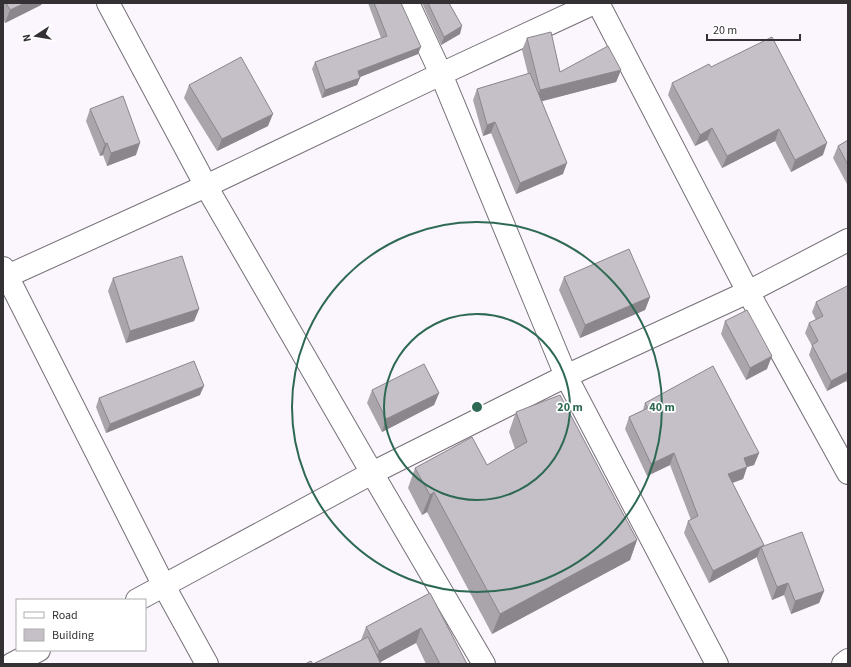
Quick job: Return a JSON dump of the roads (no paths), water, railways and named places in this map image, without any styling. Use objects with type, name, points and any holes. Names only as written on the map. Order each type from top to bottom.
[{"type":"street","points":[[108,3],[206,186],[484,664]]},
{"type":"street","points":[[408,3],[441,74],[566,376],[717,664]]},
{"type":"street","points":[[207,664],[164,586],[4,274],[206,186],[594,3]]},
{"type":"street","points":[[598,3],[748,292],[848,473]]},
{"type":"street","points":[[139,599],[372,473],[566,376],[748,292],[848,240]]},
{"type":"street","points":[[12,664],[38,651]]},
{"type":"street","points":[[843,664],[848,660]]}]
